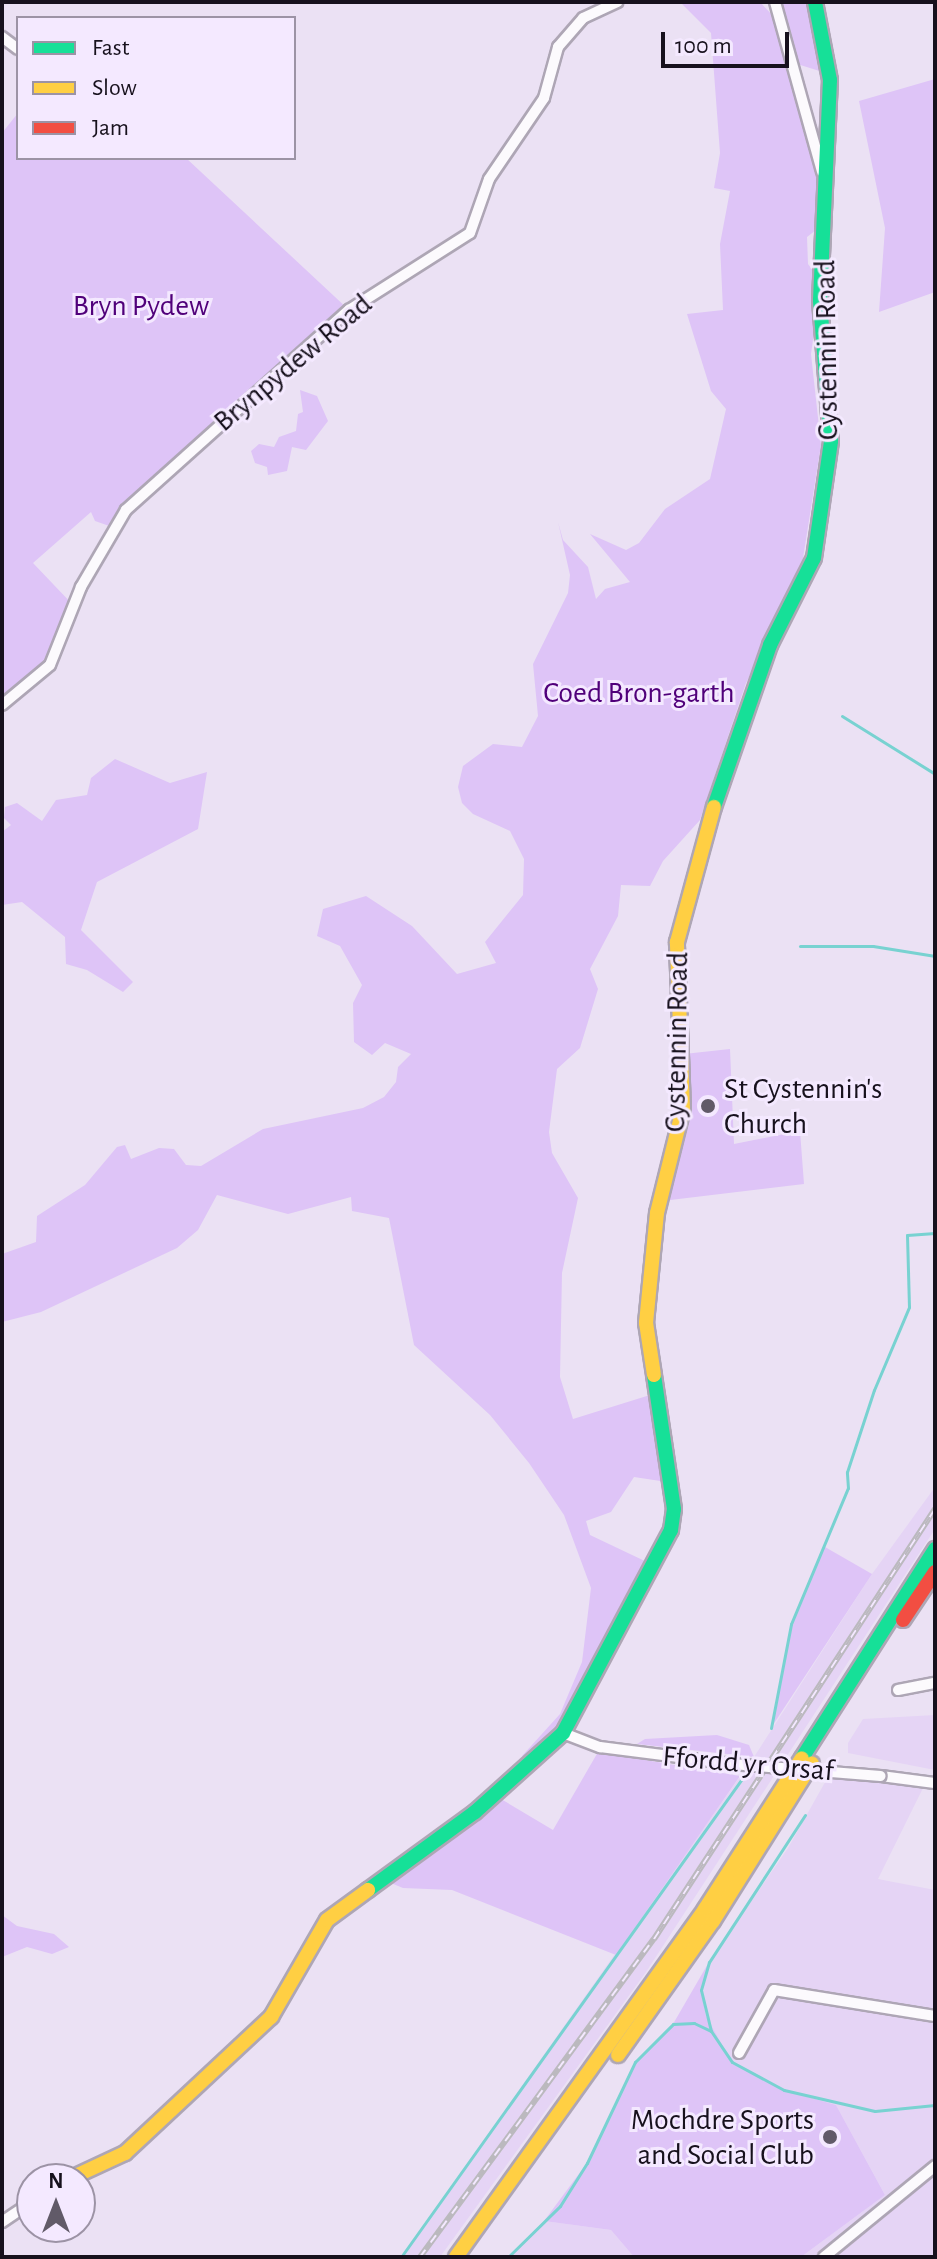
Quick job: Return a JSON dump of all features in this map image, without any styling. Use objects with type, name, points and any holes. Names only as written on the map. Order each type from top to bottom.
[{"type":"main road","name":"Cystennin Road","points":[[563,1733],[673,1519],[646,1323],[657,1213],[683,1109],[677,942],[704,836],[770,645],[814,558],[833,419],[820,300],[827,202],[830,80],[816,27],[815,2]]},
{"type":"main road","points":[[456,2257],[705,1909],[935,1549]]},
{"type":"main road","points":[[471,2257],[713,1921],[935,1572]]},
{"type":"main road","points":[[96,2166],[125,2153],[271,2017],[327,1920],[475,1812],[563,1733]]},
{"type":"street","name":"Brynpydew Road","points":[[2,705],[50,665],[81,587],[126,510],[349,310],[470,233],[489,179],[544,98],[558,47],[583,18],[618,2]]},
{"type":"street","points":[[775,2],[808,113],[827,202]]},
{"type":"street","points":[[898,1690],[935,1683]]},
{"type":"street","name":"Ffordd yr Orsaf","points":[[563,1733],[600,1747],[732,1764],[935,1783]]},
{"type":"street","points":[[739,2053],[774,1990],[935,2016]]},
{"type":"street","points":[[824,2257],[935,2166]]},
{"type":"shaded area","points":[[935,1487],[935,1529],[646,1972],[440,2257],[401,2257],[754,1757],[872,1574]]},
{"type":"shaded area","points":[[935,1715],[935,1770],[848,1753],[848,1743],[863,1719]]},
{"type":"shaded area","points":[[828,1777],[924,1786],[878,1879],[935,1890],[935,2257],[801,2257],[885,2195],[836,2105],[784,2090],[732,2062],[706,2016],[701,1990],[709,1962],[788,1848]]},
{"type":"shaded area","points":[[544,2221],[611,2230],[634,2257],[508,2257]]},
{"type":"green space","name":"Coed Bron-garth","points":[[680,2],[760,2],[774,17],[791,57],[779,2],[815,2],[829,74],[794,63],[814,140],[825,223],[807,237],[808,264],[821,282],[811,354],[821,445],[800,577],[746,683],[700,820],[663,861],[650,886],[621,885],[618,916],[590,969],[598,989],[580,1048],[557,1069],[549,1132],[552,1153],[578,1198],[562,1273],[560,1377],[573,1419],[650,1395],[667,1482],[634,1477],[611,1512],[586,1521],[590,1535],[649,1563],[569,1716],[527,1763],[522,1756],[560,1714],[582,1662],[591,1588],[564,1515],[529,1463],[490,1415],[414,1345],[389,1218],[352,1211],[351,1197],[288,1214],[217,1195],[198,1230],[177,1248],[41,1312],[2,1322],[2,1254],[36,1242],[37,1216],[85,1185],[117,1147],[125,1145],[131,1159],[159,1148],[174,1149],[186,1165],[201,1166],[263,1129],[363,1108],[384,1097],[396,1082],[398,1067],[411,1054],[385,1043],[372,1055],[354,1042],[353,1003],[362,985],[340,946],[317,936],[323,909],[366,896],[412,926],[457,974],[496,963],[485,942],[523,895],[524,859],[510,831],[473,814],[462,803],[458,787],[463,766],[493,744],[522,747],[538,716],[533,664],[568,593],[570,575],[558,522],[563,540],[588,567],[596,599],[605,589],[630,582],[590,534],[626,550],[639,543],[665,509],[710,479],[726,409],[711,391],[687,314],[723,310],[720,244],[730,191],[714,188],[720,153],[711,33]]},
{"type":"green space","points":[[935,79],[935,292],[879,312],[885,228],[859,101]]},
{"type":"green space","name":"Bryn Pydew","points":[[16,116],[16,160],[188,160],[349,310],[126,510],[115,528],[95,521],[91,512],[33,563],[74,606],[56,655],[2,705],[2,133]]},
{"type":"green space","points":[[300,390],[317,396],[328,421],[306,450],[292,447],[287,471],[268,475],[267,467],[255,463],[251,451],[259,444],[274,447],[279,437],[296,431],[298,414],[303,412]]},
{"type":"green space","points":[[115,759],[170,783],[207,772],[198,829],[97,882],[81,930],[133,982],[123,992],[87,970],[66,964],[65,937],[22,902],[2,905],[2,832],[11,825],[4,818],[5,807],[17,803],[42,821],[56,800],[87,795],[91,778]]},
{"type":"green space","points":[[730,1049],[734,1144],[800,1131],[804,1184],[662,1201],[684,1136],[684,1054]]},
{"type":"green space","points":[[825,1547],[872,1574],[771,1728],[791,1624]]},
{"type":"green space","points":[[717,1735],[749,1745],[754,1757],[637,1744],[645,1739]]},
{"type":"green space","points":[[598,1752],[740,1776],[616,1955],[452,1890],[403,1888],[386,1881],[501,1799],[553,1830]]},
{"type":"green space","points":[[2,1915],[17,1926],[54,1934],[69,1947],[52,1954],[27,1947],[2,1957]]},
{"type":"green space","points":[[709,1962],[701,1990],[706,2016],[732,2062],[784,2090],[836,2105],[885,2195],[801,2257],[634,2257],[611,2230],[544,2221],[587,2163],[635,2062],[673,2024]]},
{"type":"waterway","points":[[842,716],[935,774]]},
{"type":"waterway","points":[[800,946],[873,946],[935,956]]},
{"type":"waterway","points":[[771,1728],[791,1624],[848,1488],[847,1472],[874,1390],[909,1307],[907,1235],[935,1233]]},
{"type":"waterway","points":[[401,2257],[741,1780]]},
{"type":"waterway","points":[[805,1815],[709,1962],[701,1990],[711,2031],[732,2062],[784,2090],[875,2111],[935,2105]]},
{"type":"waterway","points":[[508,2257],[560,2206],[587,2163],[635,2062],[673,2024],[694,2023],[711,2031]]},
{"type":"railway","points":[[420,2257],[654,1939],[935,1509]]},
{"type":"traffic: fast","points":[[714,807],[770,645],[814,558],[831,441],[820,300],[830,80],[815,2]]},
{"type":"traffic: fast","points":[[368,1890],[475,1812],[563,1733],[671,1530],[674,1509],[654,1375]]},
{"type":"traffic: fast","points":[[802,1758],[935,1549]]},
{"type":"traffic: slow","points":[[654,1375],[646,1323],[657,1213],[683,1109],[677,942],[714,807]]},
{"type":"traffic: slow","points":[[456,2257],[705,1909],[802,1758]]},
{"type":"traffic: slow","points":[[618,2055],[713,1921],[812,1763]]},
{"type":"traffic: slow","points":[[96,2166],[125,2153],[271,2017],[327,1920],[368,1890]]},
{"type":"traffic: jam","points":[[903,1620],[935,1572]]},
{"type":"place","name":"St Cystennin's Church","points":[[708,1106]]},
{"type":"place","name":"Mochdre Sports and Social Club","points":[[830,2137]]}]
